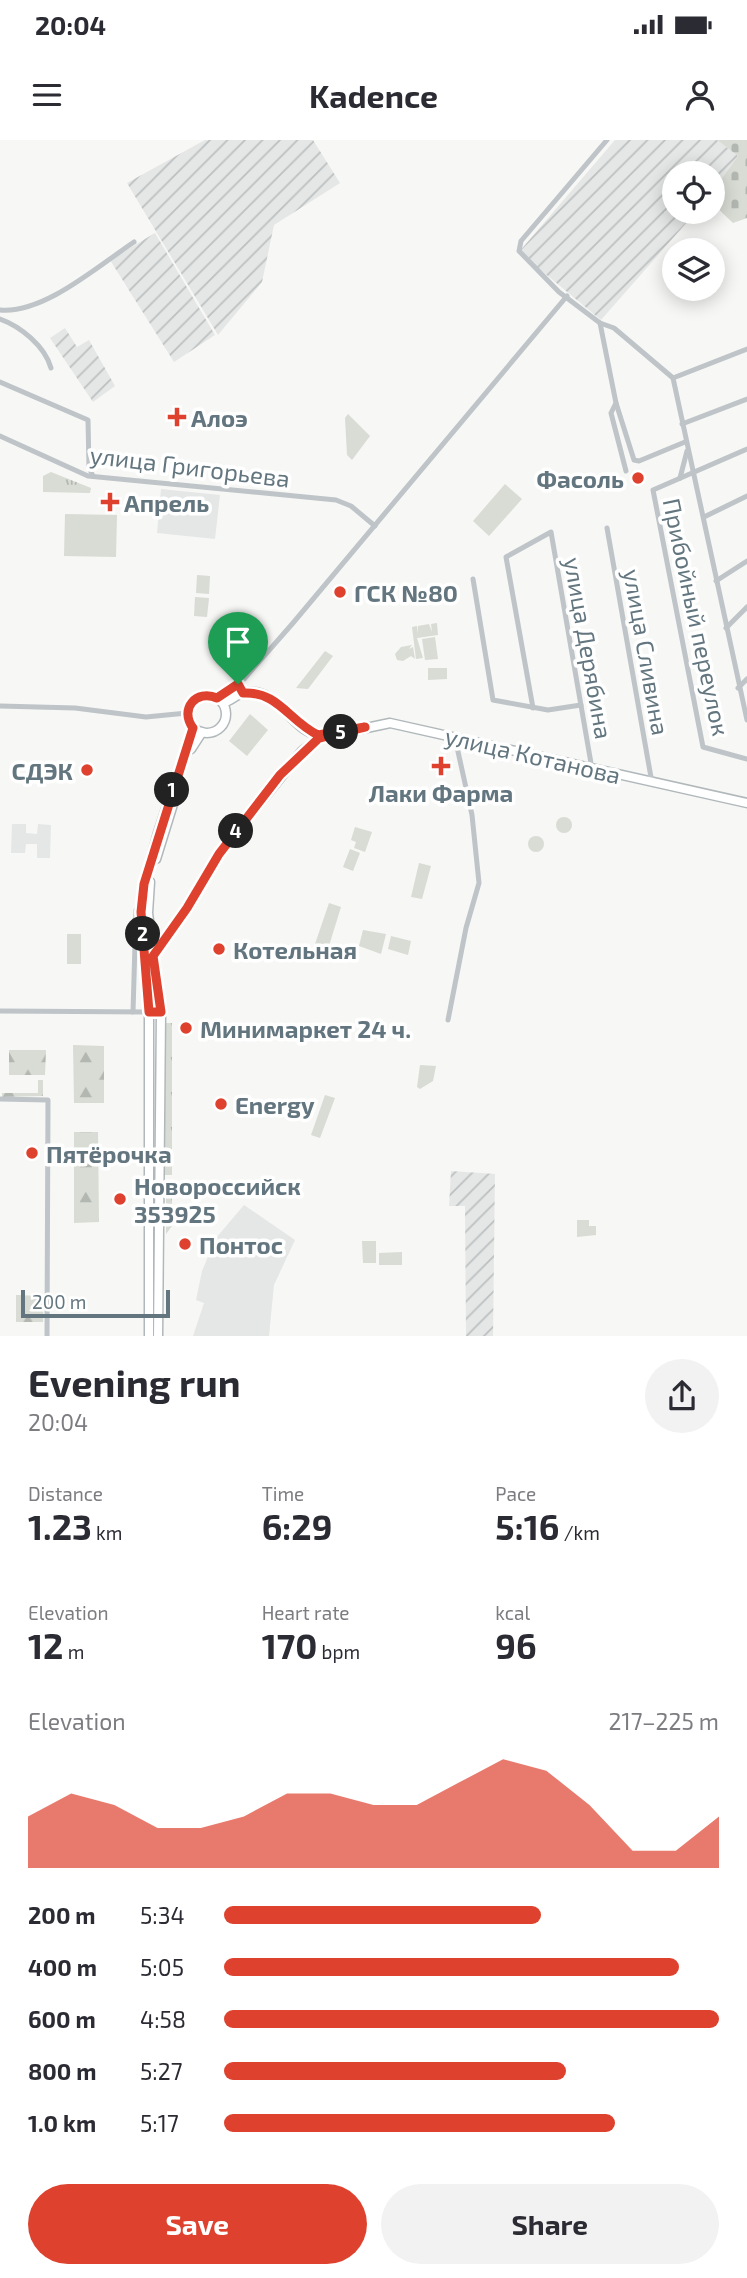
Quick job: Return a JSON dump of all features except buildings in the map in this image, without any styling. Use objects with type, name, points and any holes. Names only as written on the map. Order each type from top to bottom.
[{"type":"street","points":[[607,140],[519,246],[521,256],[600,323],[614,328],[673,378],[747,720]]},
{"type":"street","points":[[0,310],[14,311],[38,305],[134,242]]},
{"type":"street","points":[[193,728],[202,732],[219,728],[222,704],[238,684],[375,526],[567,296]]},
{"type":"street","points":[[0,319],[21,330],[46,356],[51,368]]},
{"type":"street","points":[[600,323],[616,403],[634,460],[639,461],[686,445]]},
{"type":"street","points":[[673,378],[747,349]]},
{"type":"street","points":[[0,382],[88,420],[89,468],[93,476]]},
{"type":"street","points":[[682,424],[747,399]]},
{"type":"street","points":[[616,403],[611,413],[626,471]]},
{"type":"street","name":"улица Григорьева","points":[[0,436],[93,476],[336,500],[351,506],[375,526]]},
{"type":"street","points":[[680,478],[686,445]]},
{"type":"street","points":[[680,478],[747,449]]},
{"type":"street","name":"Прибойный переулок","points":[[680,478],[653,491],[703,747],[747,759]]},
{"type":"street","points":[[704,517],[747,496]]},
{"type":"street","name":"улица Сливина","points":[[607,528],[652,783]]},
{"type":"street","name":"улица Дерябина","points":[[533,708],[506,557],[551,533],[592,769]]},
{"type":"street","points":[[716,581],[747,561]]},
{"type":"street","points":[[473,579],[493,700],[548,710],[581,705]]},
{"type":"street","points":[[726,628],[747,607]]},
{"type":"street","points":[[738,688],[747,679]]},
{"type":"street","points":[[238,684],[243,693]]},
{"type":"street","points":[[222,704],[243,693],[258,692],[269,696],[301,725],[318,735],[365,727]]},
{"type":"street","points":[[187,713],[196,698],[209,695],[222,704]]},
{"type":"street","points":[[155,950],[187,908],[219,854],[280,775],[313,739],[262,698],[243,696],[222,704]]},
{"type":"street","points":[[0,706],[75,708],[146,717],[187,713]]},
{"type":"street","points":[[158,1336],[154,1298],[149,1012],[141,912],[144,884],[193,728],[187,713]]},
{"type":"street","name":"улица Котанова","points":[[313,739],[390,723],[747,803]]},
{"type":"street","points":[[149,1336],[154,1298],[161,1012],[155,950],[148,913],[149,883],[190,752],[202,732]]},
{"type":"street","points":[[448,1020],[466,928],[479,883],[472,815],[455,738]]},
{"type":"street","points":[[134,1012],[136,910]]},
{"type":"street","points":[[0,1011],[161,1012]]},
{"type":"street","points":[[0,1099],[48,1100],[47,1336]]},
{"type":"shaded area","points":[[205,140],[313,140],[340,183],[274,225],[262,282],[218,335],[127,183]]},
{"type":"shaded area","points":[[615,140],[717,140],[738,156],[725,174],[725,161],[662,161],[662,224],[685,224],[673,238],[662,238],[662,251],[601,320],[519,252]]},
{"type":"shaded area","points":[[155,233],[215,335],[174,362],[110,260]]},
{"type":"shaded area","points":[[65,328],[77,347],[89,340],[115,386],[93,402],[50,338]]},
{"type":"shaded area","points":[[161,489],[220,495],[215,539],[157,533]]},
{"type":"shaded area","points":[[12,824],[26,824],[26,833],[37,834],[38,824],[51,825],[50,858],[37,858],[37,844],[26,844],[25,853],[11,853]]},
{"type":"shaded area","points":[[451,1171],[495,1174],[493,1336],[466,1336],[465,1206],[449,1206]]},
{"type":"shaded area","points":[[244,1205],[295,1240],[274,1285],[269,1336],[193,1336],[204,1303],[196,1300],[202,1271],[216,1238]]},
{"type":"green space","points":[[717,140],[747,140],[747,218],[733,223],[725,215],[725,174],[738,156]]},
{"type":"green space","points":[[348,414],[370,436],[352,460],[347,455],[345,418]]},
{"type":"green space","points":[[51,472],[91,488],[90,493],[43,492],[43,476]]},
{"type":"green space","points":[[505,484],[522,499],[489,536],[473,521]]},
{"type":"green space","points":[[65,514],[117,515],[116,557],[64,556]]},
{"type":"green space","points":[[197,575],[210,576],[209,594],[196,593]]},
{"type":"green space","points":[[195,597],[209,598],[207,617],[194,616]]},
{"type":"green space","points":[[437,623],[438,635],[417,638],[423,658],[416,659],[412,627],[417,626],[418,634],[418,626],[429,624],[432,632],[431,624]]},
{"type":"green space","points":[[435,637],[438,659],[425,660],[422,639]]},
{"type":"green space","points":[[412,645],[409,649],[413,647],[415,659],[411,656],[403,661],[397,660],[395,654],[401,647]]},
{"type":"green space","points":[[325,651],[333,656],[308,689],[296,688]]},
{"type":"green space","points":[[428,668],[447,668],[447,679],[428,680]]},
{"type":"green space","points":[[250,714],[268,730],[247,756],[229,741]]},
{"type":"green space","points":[[564,817],[572,825],[564,833],[556,825]]},
{"type":"green space","points":[[355,827],[372,832],[365,852],[354,848],[356,842],[351,840]]},
{"type":"green space","points":[[533,836],[539,836],[544,844],[542,850],[533,852],[528,847],[528,841]]},
{"type":"green space","points":[[350,849],[360,853],[353,871],[343,867]]},
{"type":"green space","points":[[419,863],[431,866],[422,899],[411,897]]},
{"type":"green space","points":[[329,903],[341,907],[328,949],[315,944]]},
{"type":"green space","points":[[363,930],[386,934],[381,954],[359,946]]},
{"type":"green space","points":[[67,934],[81,934],[81,964],[67,964]]},
{"type":"green space","points":[[391,936],[411,941],[408,955],[388,949]]},
{"type":"green space","points":[[165,1023],[172,1023],[172,1175],[165,1175]]},
{"type":"green space","points":[[73,1045],[104,1046],[104,1103],[74,1103]]},
{"type":"green space","points":[[9,1050],[46,1050],[45,1075],[9,1075]]},
{"type":"green space","points":[[420,1065],[436,1066],[433,1081],[420,1089],[417,1087]]},
{"type":"green space","points":[[38,1080],[43,1080],[43,1096],[2,1097],[2,1093],[38,1093]]},
{"type":"green space","points":[[325,1095],[335,1098],[320,1138],[311,1135]]},
{"type":"green space","points":[[74,1132],[98,1132],[99,1222],[74,1223]]},
{"type":"green space","points":[[166,1193],[172,1193],[172,1226],[166,1234]]},
{"type":"green space","points":[[577,1220],[589,1220],[589,1226],[596,1226],[596,1235],[577,1237]]},
{"type":"green space","points":[[362,1241],[376,1241],[376,1263],[363,1263]]},
{"type":"green space","points":[[402,1252],[402,1265],[379,1265],[379,1253]]},
{"type":"green space","points":[[16,1295],[44,1296],[43,1322],[16,1322]]},
{"type":"place","name":"Алоэ","points":[[177,417]]},
{"type":"place","name":"Фасоль","points":[[638,478]]},
{"type":"place","name":"Апрель","points":[[110,502]]},
{"type":"place","name":"ГСК №80","points":[[340,592]]},
{"type":"place","name":"Лаки Фарма","points":[[441,766]]},
{"type":"place","name":"СДЭК","points":[[87,770]]},
{"type":"place","name":"Котельная","points":[[219,949]]},
{"type":"place","name":"Минимаркет 24 ч.","points":[[186,1028]]},
{"type":"place","name":"Energy","points":[[221,1104]]},
{"type":"place","name":"Пятёрочка","points":[[32,1153]]},
{"type":"place","name":"Новороссийск 353925","points":[[120,1199]]},
{"type":"place","name":"Понтос","points":[[185,1244]]},
{"type":"route","points":[[238,684],[243,693],[258,692],[269,696],[301,725],[318,735],[365,727],[319,738],[310,744],[280,775],[219,854],[187,908],[153,956],[161,1012],[149,1012],[141,912],[144,884],[193,728],[187,719],[189,705],[200,696],[217,698],[238,684]]}]
